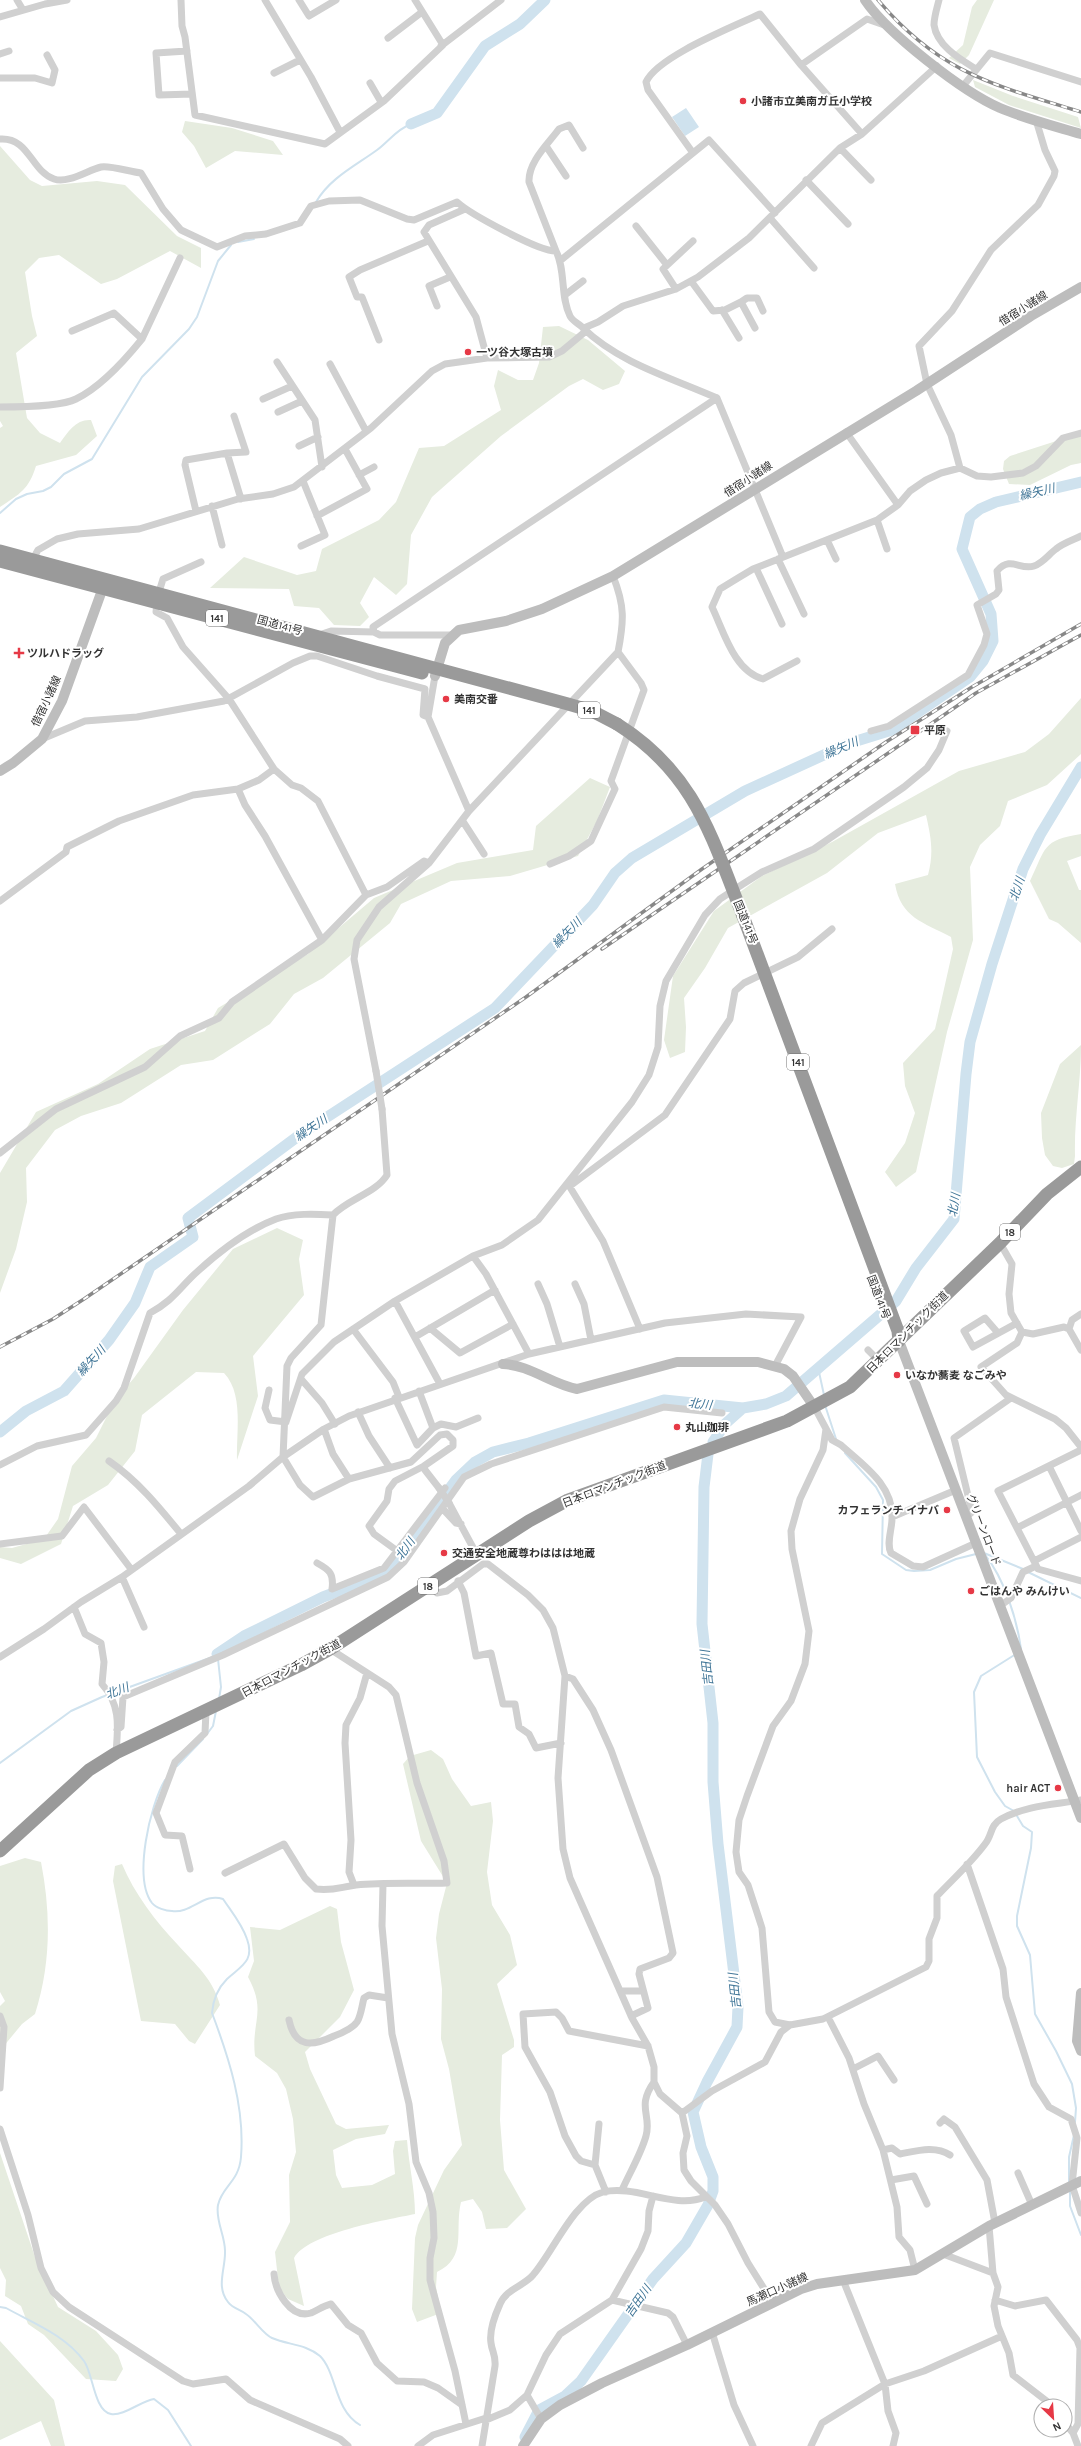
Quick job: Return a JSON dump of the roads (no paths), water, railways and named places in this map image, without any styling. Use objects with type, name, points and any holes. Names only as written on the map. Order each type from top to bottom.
[{"type":"highway","name":"国道141号","points":[[0,551],[33,559],[104,583]]},
{"type":"highway","name":"国道141号","points":[[0,561],[104,583],[544,702],[563,702],[592,711],[617,724],[650,747],[684,784],[706,823],[766,973],[851,1209],[862,1232],[885,1304],[899,1341]]},
{"type":"highway","name":"国道141号","points":[[158,597],[319,635],[436,672]]},
{"type":"highway","name":"日本ロマンチック街道","points":[[0,1851],[89,1770],[116,1753],[206,1711],[330,1649],[529,1521],[568,1500],[765,1429],[815,1408],[850,1387],[879,1361],[1000,1242],[1046,1194],[1081,1167]]},
{"type":"main road","points":[[865,0],[887,26],[964,86],[999,107],[1081,134]]},
{"type":"main road","name":"借宿小諸線","points":[[452,635],[460,630],[506,621],[542,609],[613,576],[710,518],[754,488],[927,384],[1031,316],[1081,287]]},
{"type":"main road","name":"借宿小諸線","points":[[0,770],[13,763],[42,739],[62,701],[104,583]]},
{"type":"main road","points":[[436,672],[445,643],[452,635]]},
{"type":"main road","name":"グリーンロード","points":[[899,1341],[1000,1606],[1078,1801],[1081,1818]]},
{"type":"main road","points":[[503,1364],[517,1365],[565,1387],[577,1389],[677,1362],[758,1362],[775,1366],[794,1376],[807,1393],[815,1408]]},
{"type":"main road","points":[[1081,1993],[1077,2041],[1081,2050]]},
{"type":"main road","name":"馬瀬口小諸線","points":[[523,2446],[541,2419],[560,2405],[602,2383],[687,2345],[806,2288],[842,2280],[914,2270],[992,2225],[1077,2183]]},
{"type":"street","points":[[17,0],[23,10]]},
{"type":"street","points":[[0,18],[54,1],[67,0]]},
{"type":"street","points":[[181,0],[182,26],[187,51],[195,115],[325,144],[381,102],[441,46],[499,1]]},
{"type":"street","points":[[265,0],[340,132]]},
{"type":"street","points":[[299,0],[309,16],[336,0]]},
{"type":"street","points":[[415,0],[441,46]]},
{"type":"street","points":[[939,0],[934,24],[938,39],[960,59],[976,69]]},
{"type":"street","points":[[388,38],[422,12]]},
{"type":"street","points":[[693,153],[648,90],[646,82],[653,71],[705,38],[760,14],[801,65],[862,134]]},
{"type":"street","points":[[801,65],[867,19],[887,26]]},
{"type":"street","points":[[0,54],[9,51]]},
{"type":"street","points":[[187,51],[156,54],[159,95],[192,94]]},
{"type":"street","points":[[964,86],[990,53],[1081,82]]},
{"type":"street","points":[[0,78],[35,78],[52,83],[55,70],[47,55]]},
{"type":"street","points":[[274,73],[300,60]]},
{"type":"street","points":[[33,559],[38,550],[57,539],[78,534],[139,529],[160,524],[212,506],[285,491],[303,481],[345,449],[432,371],[445,364],[487,358],[549,357],[562,351],[585,330],[623,306],[676,289],[691,281],[749,238],[840,148],[862,134],[937,66]]},
{"type":"street","points":[[370,83],[381,102]]},
{"type":"street","points":[[960,468],[951,435],[927,384],[919,346],[952,311],[991,250],[1038,205],[1054,176],[1055,171],[1045,150],[1036,120]]},
{"type":"street","points":[[583,148],[569,125],[559,129],[532,165],[529,182],[556,251],[561,260],[565,295],[570,316],[617,355],[717,398],[804,614]]},
{"type":"street","points":[[0,139],[9,139],[24,146],[42,171],[54,179],[64,180],[103,166],[141,173],[163,209],[181,230],[217,247],[245,236],[266,234],[300,223],[311,206],[329,201],[360,200],[407,219],[414,220],[452,202],[457,202],[465,209],[514,235],[556,251]]},
{"type":"street","points":[[561,260],[709,140],[814,268]]},
{"type":"street","points":[[546,146],[566,176]]},
{"type":"street","points":[[840,148],[872,180]]},
{"type":"street","points":[[806,180],[848,224]]},
{"type":"street","points":[[465,209],[429,225],[424,232],[450,277],[476,317],[487,358]]},
{"type":"street","points":[[636,226],[667,265]]},
{"type":"street","points":[[378,340],[362,296],[357,297],[349,277],[360,270],[428,241]]},
{"type":"street","points":[[676,289],[663,269],[693,241]]},
{"type":"street","points":[[0,407],[25,407],[76,399],[116,370],[142,339],[180,258]]},
{"type":"street","points":[[437,306],[429,286],[450,277]]},
{"type":"street","points":[[565,295],[583,281]]},
{"type":"street","points":[[691,281],[713,311],[722,310],[747,298],[757,298],[763,311]]},
{"type":"street","points":[[741,302],[755,328]]},
{"type":"street","points":[[722,310],[739,338]]},
{"type":"street","points":[[72,331],[114,313],[142,339]]},
{"type":"street","points":[[277,362],[315,420],[322,467]]},
{"type":"street","points":[[330,364],[366,431]]},
{"type":"street","points":[[263,399],[292,386]]},
{"type":"street","points":[[374,632],[373,628],[449,575],[717,398]]},
{"type":"street","points":[[278,412],[302,401]]},
{"type":"street","points":[[196,511],[185,465],[186,460],[246,452],[234,416]]},
{"type":"street","points":[[846,432],[898,505]]},
{"type":"street","points":[[797,661],[763,679],[752,676],[744,669],[734,654],[712,607],[720,590],[756,568],[877,520],[898,505],[910,491],[926,480],[941,473],[960,468],[977,476],[991,477],[1024,473],[1036,466],[1063,438],[1081,433]]},
{"type":"street","points":[[299,446],[318,437]]},
{"type":"street","points":[[317,516],[367,488],[345,449]]},
{"type":"street","points":[[227,454],[241,499]]},
{"type":"street","points":[[359,475],[374,467]]},
{"type":"street","points":[[300,546],[325,535],[303,481]]},
{"type":"street","points":[[212,506],[222,545]]},
{"type":"street","points":[[877,520],[886,549]]},
{"type":"street","points":[[871,731],[889,726],[968,675],[984,645],[987,634],[977,605],[999,590],[996,571],[1001,566],[1007,563],[1032,567],[1040,563],[1057,547],[1081,536]]},
{"type":"street","points":[[827,540],[836,559]]},
{"type":"street","points":[[201,562],[163,579],[156,612],[167,618],[183,647],[229,699],[274,769],[292,785],[301,788],[318,801],[366,895]]},
{"type":"street","points":[[756,568],[782,624]]},
{"type":"street","points":[[406,1558],[374,1534],[369,1526],[387,1501],[389,1489],[395,1481],[424,1466],[453,1446],[453,1440],[447,1434],[440,1435],[411,1462],[349,1479],[313,1497],[300,1485],[283,1457],[282,1447],[286,1422],[287,1366],[291,1358],[320,1324],[333,1215],[340,1208],[380,1183],[387,1175],[382,1109],[354,959],[357,940],[379,907],[429,863],[469,811],[563,702],[618,652],[623,627],[624,608],[613,576]]},
{"type":"street","points":[[319,635],[331,632],[374,632],[380,635],[452,635]]},
{"type":"street","points":[[550,864],[569,856],[591,841],[616,789],[611,781],[644,690],[641,683],[618,652]]},
{"type":"street","points":[[42,739],[85,721],[138,717],[229,699],[293,663],[310,656],[318,656],[377,676],[425,689],[423,715],[428,717]]},
{"type":"street","points":[[436,672],[428,717],[469,811]]},
{"type":"street","points":[[286,1422],[302,1374],[334,1342],[395,1301],[473,1256],[502,1244],[526,1230],[538,1220],[568,1184],[632,1102],[649,1075],[658,1047],[660,1006],[666,981],[705,915],[720,899],[762,872],[814,848],[904,786],[927,768],[939,750],[947,731]]},
{"type":"street","points":[[0,901],[8,897],[66,852],[67,847],[84,837],[120,820],[193,795],[238,789],[259,780],[274,769]]},
{"type":"street","points":[[238,789],[245,805],[265,836],[322,940]]},
{"type":"street","points":[[462,820],[484,854]]},
{"type":"street","points":[[0,1153],[56,1109],[145,1067],[180,1036],[220,1018],[232,1002],[322,940],[366,895],[387,887],[424,861],[429,863]]},
{"type":"street","points":[[568,1184],[665,1115],[730,1019],[735,991],[744,983],[798,957],[832,929]]},
{"type":"street","points":[[568,1184],[603,1241],[640,1329]]},
{"type":"street","points":[[0,1465],[37,1446],[86,1435],[116,1401],[124,1388],[150,1313],[168,1303],[196,1272],[216,1256],[252,1231],[277,1219],[293,1216],[333,1215]]},
{"type":"street","points":[[1000,1242],[1012,1264],[1009,1294],[1011,1313],[1022,1332]]},
{"type":"street","points":[[473,1256],[495,1290],[529,1354]]},
{"type":"street","points":[[538,1284],[547,1304],[560,1347]]},
{"type":"street","points":[[575,1284],[584,1304],[591,1340]]},
{"type":"street","points":[[415,1337],[495,1290]]},
{"type":"street","points":[[395,1301],[440,1384]]},
{"type":"street","points":[[0,1657],[74,1607],[122,1577],[248,1486],[283,1457],[324,1429],[358,1412],[419,1390],[503,1364],[529,1354],[665,1322],[746,1314],[801,1317],[775,1366]]},
{"type":"street","points":[[1069,1329],[1072,1320],[1081,1314]]},
{"type":"street","points":[[998,1333],[985,1318],[964,1331],[973,1347],[998,1333],[1017,1322]]},
{"type":"street","points":[[430,1328],[460,1353],[513,1324]]},
{"type":"street","points":[[1022,1332],[1033,1334],[1064,1327],[1069,1329],[1081,1350]]},
{"type":"street","points":[[353,1329],[393,1382],[397,1398],[416,1445],[433,1428],[442,1424],[456,1427],[478,1418]]},
{"type":"street","points":[[1022,1332],[1017,1343],[981,1367],[997,1387],[1011,1398],[1055,1419],[1066,1428],[1081,1449],[998,1491],[1038,1569],[1081,1581]]},
{"type":"street","points":[[868,1350],[879,1361]]},
{"type":"street","points":[[301,1379],[322,1403],[335,1424]]},
{"type":"street","points":[[269,1390],[265,1408],[270,1420],[286,1422]]},
{"type":"street","points":[[419,1390],[433,1428]]},
{"type":"street","points":[[966,1517],[972,1512],[954,1438],[1011,1398]]},
{"type":"street","points":[[117,1730],[122,1727],[123,1697],[223,1655],[388,1577],[406,1558],[464,1478],[491,1464],[664,1407],[722,1413]]},
{"type":"street","points":[[815,1408],[832,1440],[841,1445],[883,1485],[889,1497],[892,1517],[890,1553],[914,1566],[923,1567],[976,1543]]},
{"type":"street","points":[[358,1412],[369,1436],[390,1468]]},
{"type":"street","points":[[324,1429],[333,1454],[349,1479]]},
{"type":"street","points":[[826,1429],[823,1450],[800,1499],[791,1530],[792,1548],[809,1632],[805,1664],[790,1701],[773,1726],[746,1796],[739,1820],[736,1852],[739,1872],[748,1885],[762,1928],[769,2012],[775,2022],[790,2025],[809,2023],[828,2017],[926,1967],[929,1939],[937,1918],[938,1896],[986,1843],[993,1826],[1001,1819],[1017,1814],[1027,1808],[1049,1803],[1078,1801]]},
{"type":"street","points":[[109,1461],[128,1474],[154,1501],[181,1534]]},
{"type":"street","points":[[424,1466],[425,1470],[442,1488],[477,1555]]},
{"type":"street","points":[[1049,1466],[1081,1531]]},
{"type":"street","points":[[317,1563],[330,1570],[333,1577],[332,1589],[384,1568],[442,1488]]},
{"type":"street","points":[[892,1517],[956,1490]]},
{"type":"street","points":[[1017,1528],[1081,1495]]},
{"type":"street","points":[[0,1544],[62,1536],[84,1507],[131,1570]]},
{"type":"street","points":[[442,1508],[456,1523],[461,1524]]},
{"type":"street","points":[[1000,1606],[1011,1598],[1023,1572],[1035,1563],[1081,1537]]},
{"type":"street","points":[[430,1584],[437,1593],[447,1591],[482,1564],[488,1564],[528,1595],[543,1610],[553,1628],[565,1676],[558,1778],[565,1856],[570,1878],[620,1991],[648,2046],[654,2067],[654,2082],[660,2094],[682,2113],[687,2131],[684,2170],[705,2197],[715,2205],[728,2224],[748,2263],[773,2303]]},
{"type":"street","points":[[122,1577],[144,1627]]},
{"type":"street","points":[[458,1581],[464,1593],[476,1656],[492,1653],[503,1704],[516,1704],[519,1727],[529,1734],[536,1748],[561,1743]]},
{"type":"street","points":[[74,1607],[85,1634],[101,1643],[104,1662],[102,1684],[108,1691],[115,1704],[118,1714],[116,1753]]},
{"type":"street","points":[[225,1874],[284,1844],[306,1878],[316,1889],[332,1891],[354,1885],[447,1883],[444,1861],[417,1783],[396,1695],[389,1687],[330,1649]]},
{"type":"street","points":[[354,1885],[349,1872],[351,1840],[345,1743],[346,1725],[360,1698],[367,1673]]},
{"type":"street","points":[[565,1676],[573,1679],[593,1710],[611,1750],[659,1883],[673,1953],[669,1958],[640,1969],[639,1974],[648,2008],[632,2016]]},
{"type":"street","points":[[190,1869],[182,1836],[165,1835],[156,1813],[175,1762],[206,1733],[206,1711]]},
{"type":"street","points":[[967,1864],[1003,1969],[1006,1996],[1034,2084],[1049,2108],[1071,2119],[1077,2138],[1077,2183],[1081,2213]]},
{"type":"street","points":[[383,1884],[382,1926],[392,2034],[410,2111],[416,2162],[429,2193],[433,2212],[434,2238],[430,2280],[466,2424]]},
{"type":"street","points":[[620,1991],[643,1991]]},
{"type":"street","points":[[289,2020],[296,2036],[305,2043],[316,2044],[353,2026],[358,2021],[364,1998],[369,1995],[388,1998]]},
{"type":"street","points":[[595,2165],[582,2161],[576,2156],[565,2136],[550,2092],[525,2047],[523,2014],[556,2012],[562,2018],[569,2031],[592,2034],[611,2040],[648,2046]]},
{"type":"street","points":[[0,2016],[4,2027],[0,2088]]},
{"type":"street","points":[[828,2017],[853,2069],[864,2104],[884,2150],[897,2207],[899,2237],[910,2250],[914,2270]]},
{"type":"street","points":[[682,2113],[712,2091],[765,2062],[782,2032],[790,2025]]},
{"type":"street","points":[[853,2069],[878,2056],[894,2080]]},
{"type":"street","points":[[622,2190],[646,2134],[644,2103],[654,2082]]},
{"type":"street","points":[[940,2123],[944,2119],[955,2127],[986,2180],[992,2225],[993,2273],[998,2287],[994,2306],[998,2326],[1009,2353],[1013,2375],[1043,2398]]},
{"type":"street","points":[[599,2124],[595,2165],[606,2192]]},
{"type":"street","points":[[0,2129],[28,2216],[41,2268],[52,2292],[69,2307],[183,2381],[193,2384],[211,2380],[226,2379],[250,2400],[340,2439],[348,2446]]},
{"type":"street","points":[[884,2150],[892,2148],[900,2154],[931,2149],[944,2151],[950,2155]]},
{"type":"street","points":[[1018,2173],[1032,2205]]},
{"type":"street","points":[[891,2180],[914,2176],[927,2204]]},
{"type":"street","points":[[482,2446],[496,2355],[490,2343],[492,2325],[500,2302],[511,2290],[533,2276],[573,2217],[588,2202],[606,2192],[622,2190],[653,2196],[695,2201],[705,2197]]},
{"type":"street","points":[[418,2446],[433,2435],[510,2410],[528,2395],[546,2355],[560,2334],[612,2300],[648,2232],[649,2211],[653,2196]]},
{"type":"street","points":[[943,2254],[993,2273]]},
{"type":"street","points":[[274,2274],[275,2284],[283,2300],[296,2312],[310,2313],[321,2306],[331,2304],[348,2325],[361,2333],[377,2363],[397,2381],[424,2382],[438,2388],[462,2405]]},
{"type":"street","points":[[842,2280],[885,2384],[888,2411],[896,2433],[893,2446]]},
{"type":"street","points":[[612,2300],[668,2313],[674,2317],[687,2345]]},
{"type":"street","points":[[995,2300],[1015,2306],[1046,2300],[1079,2340],[1078,2424],[1073,2434],[1078,2446]]},
{"type":"street","points":[[712,2332],[734,2405],[753,2446]]},
{"type":"street","points":[[811,2446],[822,2423],[885,2384],[924,2371],[1002,2336]]},
{"type":"street","points":[[528,2395],[541,2419]]},
{"type":"water","points":[[686,108],[699,127],[685,136],[672,117]]},
{"type":"waterway","points":[[411,124],[437,113],[485,46],[520,24],[545,0]]},
{"type":"waterway","points":[[316,202],[328,186],[336,179],[377,150],[401,129],[411,124]]},
{"type":"waterway","points":[[238,242],[254,239]]},
{"type":"waterway","points":[[0,513],[16,499],[51,487],[64,474],[92,459],[142,377],[189,329],[197,317],[218,261],[231,245]]},
{"type":"waterway","name":"繰矢川","points":[[0,1432],[26,1411],[64,1391],[109,1340],[135,1303],[150,1267],[193,1237],[188,1218],[301,1134],[495,1008],[593,905],[615,873],[632,858],[745,791],[850,743],[892,730],[970,677],[983,661],[993,641],[991,614],[962,549],[970,517],[980,509],[996,502],[1081,482]]},
{"type":"waterway","name":"北川","points":[[217,1654],[244,1636],[323,1597],[376,1577],[393,1565],[456,1480],[475,1462],[493,1452],[529,1443],[664,1400],[743,1408],[766,1404],[786,1396],[896,1301],[916,1268],[954,1219],[970,1042],[992,964],[1023,869],[1040,835],[1081,767]]},
{"type":"waterway","points":[[821,1368],[819,1372],[824,1395]]},
{"type":"waterway","points":[[825,1405],[836,1439]]},
{"type":"waterway","name":"吉田川","points":[[713,1442],[725,1424],[743,1408]]},
{"type":"waterway","points":[[845,1453],[876,1487],[883,1500],[882,1554],[906,1570],[914,1571],[930,1570],[956,1559],[976,1554]]},
{"type":"waterway","name":"吉田川","points":[[525,2437],[539,2410],[565,2396],[581,2381],[653,2279],[686,2243],[708,2205],[713,2191],[713,2177],[701,2147],[693,2112],[707,2082],[737,2027],[738,2007],[718,1844],[713,1782],[713,1723],[702,1624],[704,1487],[708,1454]]},
{"type":"waterway","points":[[984,1553],[1023,1569]]},
{"type":"waterway","points":[[985,1555],[992,1564],[1009,1599],[1021,1649]]},
{"type":"waterway","points":[[1028,1572],[1081,1598]]},
{"type":"waterway","points":[[1016,1654],[981,1676],[974,1692],[977,1757],[995,1792],[1005,1806],[1014,1811],[1023,1826],[1032,1832],[1031,1848],[1017,1916],[1017,1926],[1030,1955],[1035,2014],[1056,2051],[1072,2084],[1076,2108],[1075,2122]]},
{"type":"waterway","name":"北川","points":[[0,1763],[71,1711],[102,1697],[218,1655]]},
{"type":"waterway","points":[[218,1659],[221,1687],[219,1699]]},
{"type":"waterway","points":[[207,1734],[213,1726],[216,1711]]},
{"type":"waterway","points":[[177,1766],[203,1739]]},
{"type":"waterway","points":[[165,1780],[159,1791],[149,1823],[144,1860],[146,1892],[152,1903],[164,1910],[170,1911],[179,1911],[210,1898],[223,1899],[242,1928],[249,1947],[248,1958],[242,1966],[227,1979],[219,1990],[215,1999],[212,2013],[230,2065],[238,2101],[242,2138],[240,2165],[234,2178],[223,2193],[217,2211],[225,2247],[222,2290],[224,2296],[230,2304],[249,2317],[269,2336],[309,2349],[320,2356],[326,2363],[340,2401],[345,2410],[360,2425]]},
{"type":"waterway","points":[[1069,2182],[1069,2157],[1074,2135]]},
{"type":"waterway","points":[[1070,2190],[1070,2206],[1081,2235]]},
{"type":"waterway","points":[[0,2307],[6,2308],[48,2330],[68,2344],[84,2361],[97,2399],[105,2411],[111,2414],[121,2413],[154,2399],[168,2410],[191,2446]]},
{"type":"railway","points":[[878,0],[901,25],[923,44],[946,60],[995,84],[1081,112]]},
{"type":"railway","points":[[0,1347],[53,1319],[84,1299],[526,997],[702,869],[886,742],[972,687],[1081,624]]},
{"type":"railway","points":[[602,949],[976,693],[1081,635]]},
{"type":"place","name":"小諸市立美南ガ丘小学校","points":[[743,101]]},
{"type":"place","name":"一ツ谷大塚古墳","points":[[468,352]]},
{"type":"place","name":"ツルハドラッグ","points":[[19,653]]},
{"type":"place","name":"美南交番","points":[[446,699]]},
{"type":"place","name":"平原","points":[[915,730]]},
{"type":"place","name":"いなか蕎麦 なごみや","points":[[897,1375]]},
{"type":"place","name":"丸山珈琲","points":[[677,1427]]},
{"type":"place","name":"カフェランチ イナバ","points":[[947,1510]]},
{"type":"place","name":"交通安全地蔵尊わははは地蔵","points":[[444,1553]]},
{"type":"place","name":"ごはんや みんけい","points":[[971,1591]]},
{"type":"place","name":"hair ACT","points":[[1058,1788]]}]
